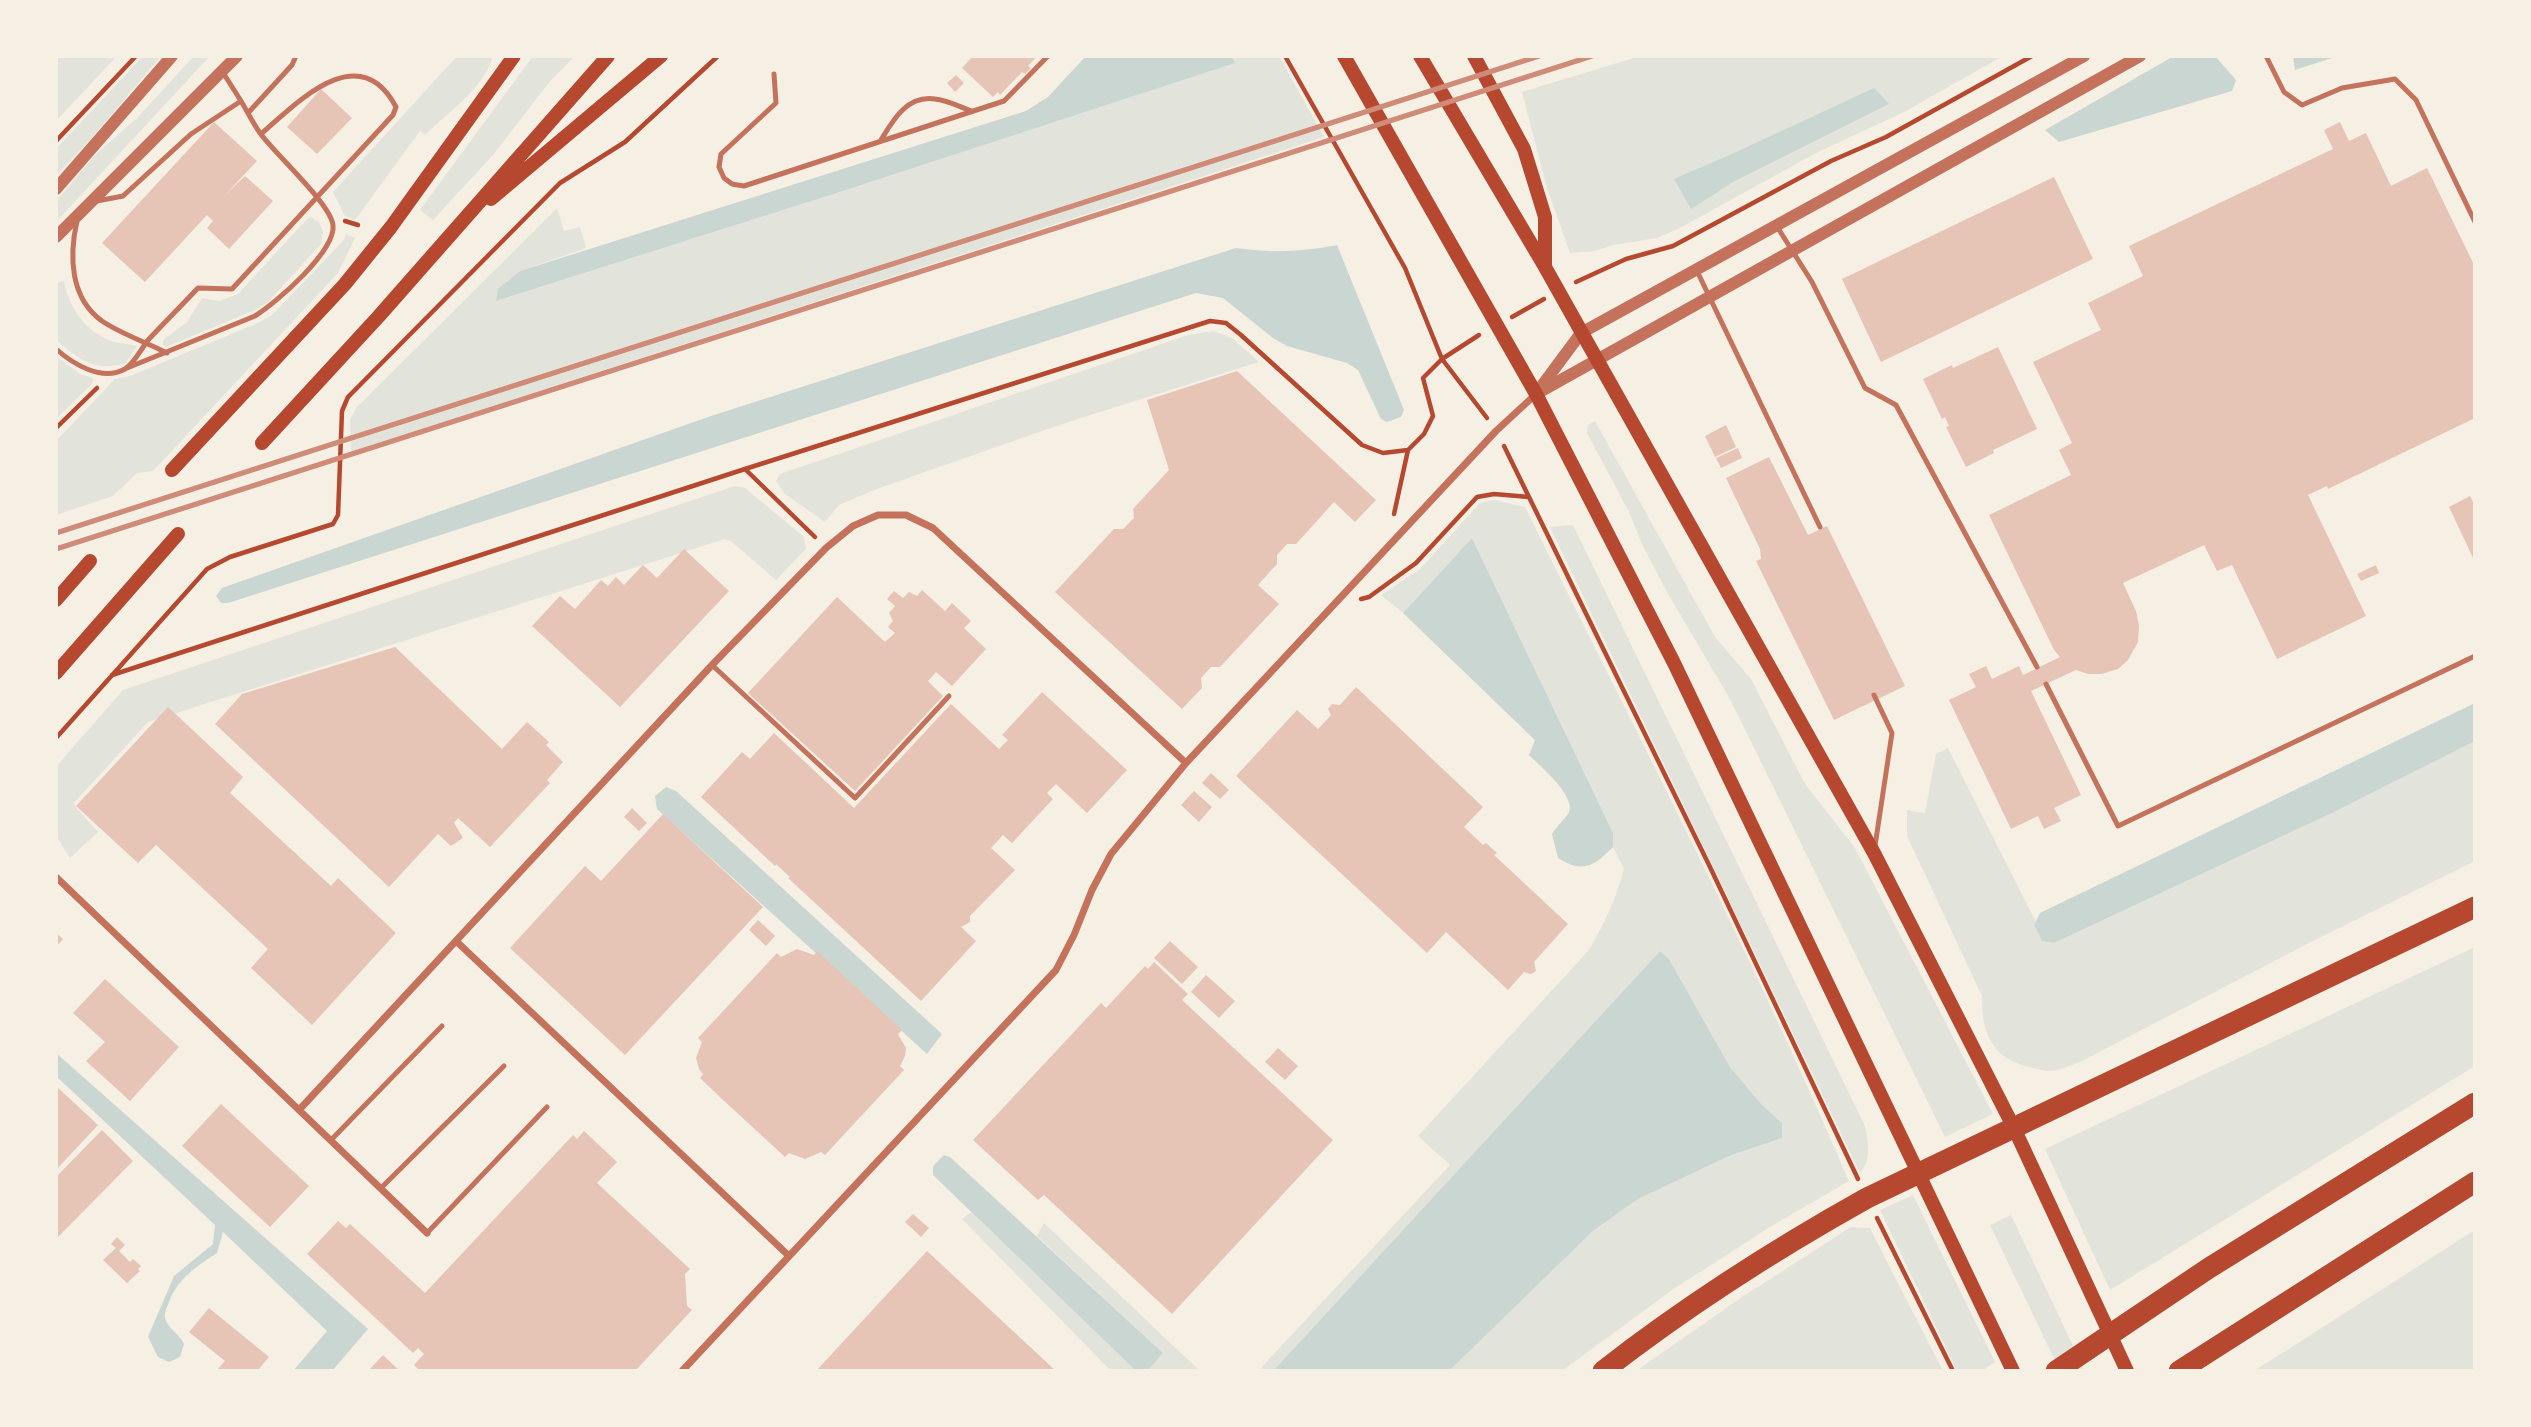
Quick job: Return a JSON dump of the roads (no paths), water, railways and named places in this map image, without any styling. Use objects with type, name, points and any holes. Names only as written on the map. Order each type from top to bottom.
[{"type":"highway","points":[[1603,1371],[1714,1289],[1790,1241],[1867,1198],[2475,907]]},
{"type":"highway","points":[[2056,1371],[2209,1268],[2475,1103]]},
{"type":"highway","points":[[2179,1371],[2475,1182]]},
{"type":"main road","points":[[172,470],[345,284],[391,227],[514,56]]},
{"type":"main road","points":[[262,443],[379,316],[608,56]]},
{"type":"main road","points":[[452,232],[661,56]]},
{"type":"main road","points":[[1344,56],[1536,394],[1674,663],[2013,1371]]},
{"type":"main road","points":[[1420,56],[1545,267],[1874,853],[2014,1128],[2127,1371]]},
{"type":"main road","points":[[1474,56],[1524,149],[1545,217],[1545,267]]},
{"type":"main road","points":[[56,673],[178,534]]},
{"type":"main road","points":[[56,600],[90,561]]},
{"type":"street","points":[[56,189],[172,56]]},
{"type":"street","points":[[56,237],[221,69],[237,56]]},
{"type":"street","points":[[682,1371],[1056,970],[1111,854],[1186,763],[1496,431],[1536,394],[1581,333],[2084,56]]},
{"type":"street","points":[[1536,394],[2140,56]]},
{"type":"street","points":[[299,1110],[712,665],[826,548],[853,526],[878,514],[906,516],[933,528],[1186,763]]},
{"type":"street","points":[[56,877],[428,1233]]},
{"type":"street","points":[[456,942],[789,1256]]},
{"type":"lane","points":[[248,113],[292,65],[296,56]]},
{"type":"lane","points":[[774,74],[776,103],[721,154],[719,167],[724,178],[732,184],[744,186],[1004,101],[1048,56]]},
{"type":"lane","points":[[2266,56],[2284,92],[2302,105],[2342,88],[2395,79],[2416,100],[2475,222]]},
{"type":"lane","points":[[56,349],[72,363],[100,372],[127,368],[255,316],[270,307],[323,253],[333,224],[318,198],[261,134],[221,69]]},
{"type":"lane","points":[[127,368],[147,342],[198,288],[232,289],[393,115],[396,107],[391,97],[371,80],[359,75],[340,76],[311,92],[261,134]]},
{"type":"lane","points":[[881,140],[902,108],[923,100],[933,98],[972,111]]},
{"type":"lane","points":[[90,203],[123,196],[191,134],[241,101]]},
{"type":"lane","points":[[78,216],[72,243],[73,264],[77,287],[88,308],[104,322],[167,353]]},
{"type":"lane","points":[[1776,225],[1812,282],[1865,388],[1896,405],[2037,667]]},
{"type":"lane","points":[[1696,269],[1820,527]]},
{"type":"lane","points":[[2046,684],[2118,826],[2475,656]]},
{"type":"lane","points":[[712,665],[855,798],[950,696]]},
{"type":"lane","points":[[1874,695],[1892,733],[1874,853]]},
{"type":"lane","points":[[331,1140],[442,1026]]},
{"type":"lane","points":[[381,1188],[504,1066]]},
{"type":"lane","points":[[428,1233],[547,1107]]},
{"type":"railway","points":[[56,533],[1539,56]]},
{"type":"railway","points":[[56,549],[1592,56]]}]
